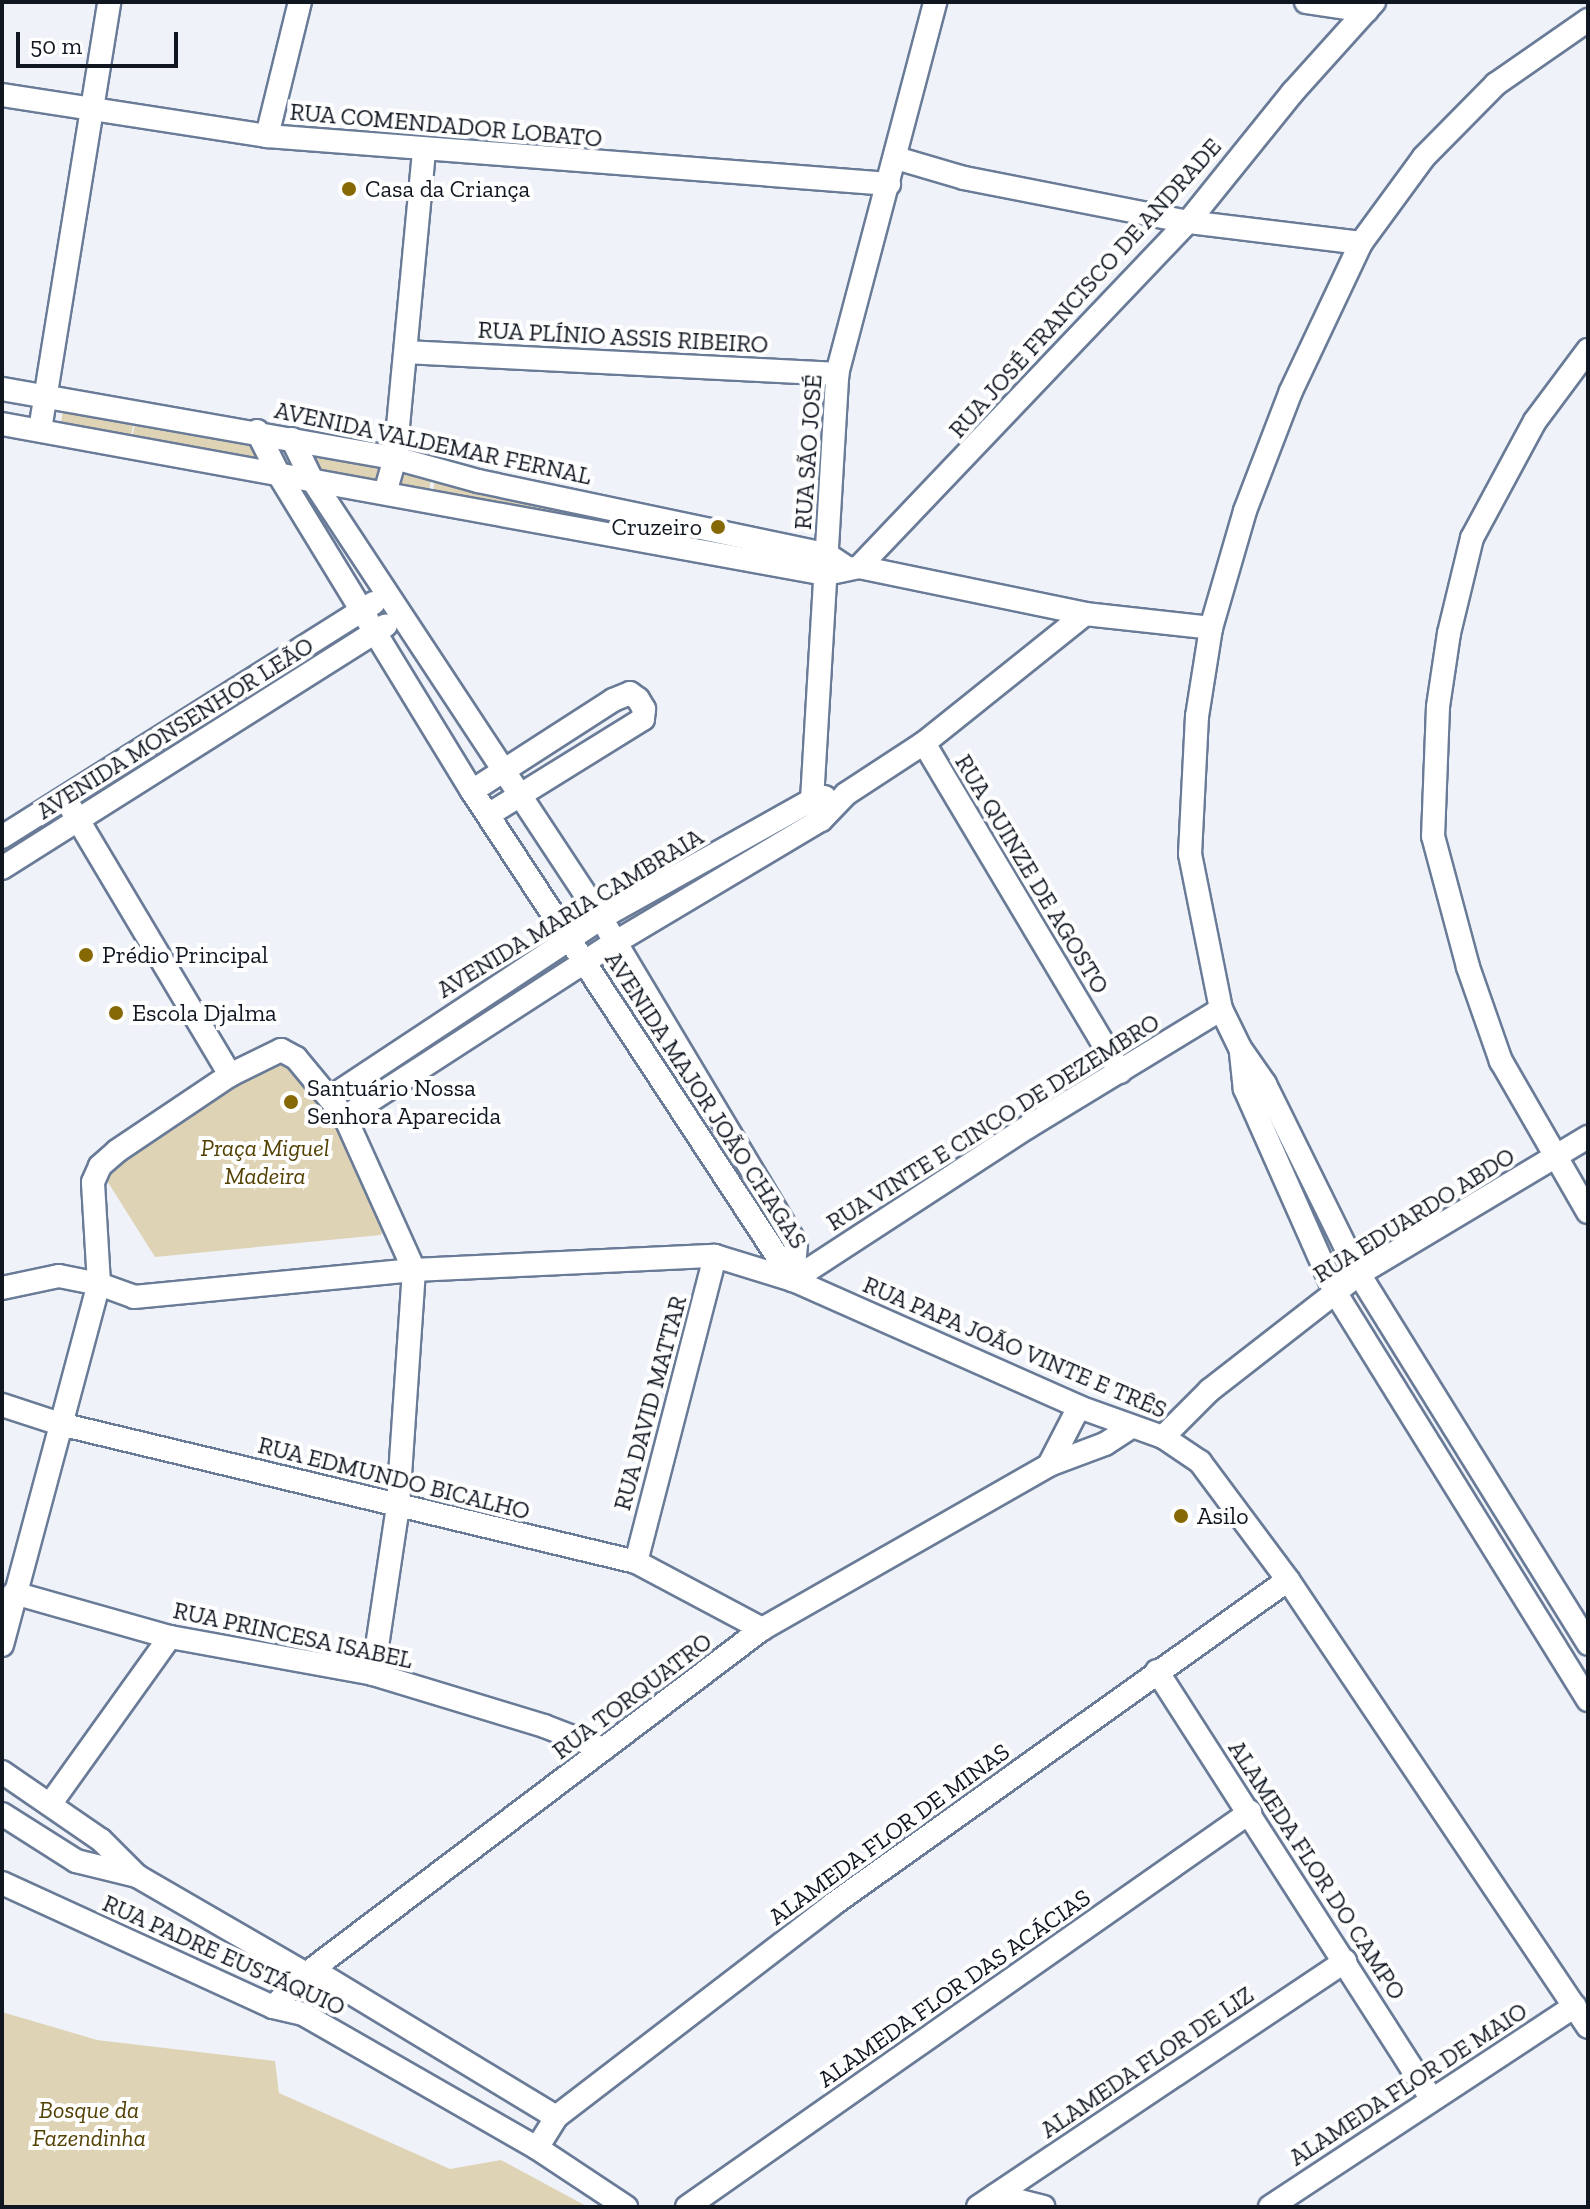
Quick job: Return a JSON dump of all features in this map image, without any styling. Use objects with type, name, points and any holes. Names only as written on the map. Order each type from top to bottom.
[{"type":"street","points":[[40,430],[109,2]]},
{"type":"street","points":[[267,136],[300,2]]},
{"type":"street","name":"RUA SÃO JOSÉ","points":[[816,810],[840,566],[837,374],[935,2]]},
{"type":"street","points":[[1306,2],[1370,6]]},
{"type":"street","name":"RUA JOSÉ FRANCISCO DE ANDRADE","points":[[840,566],[1188,222],[1293,92],[1370,6]]},
{"type":"street","points":[[1588,20],[1496,84],[1424,157],[1361,243],[1285,406],[1245,511],[1211,628],[1197,716],[1190,854],[1221,1009],[1240,1048],[1245,1089],[1324,1204],[1359,1274],[1588,1644]]},
{"type":"street","name":"RUA COMENDADOR LOBATO","points":[[2,95],[267,136],[889,184]]},
{"type":"street","points":[[385,493],[395,458],[424,150]]},
{"type":"street","points":[[896,158],[964,178],[1188,222],[1361,243]]},
{"type":"street","points":[[1588,350],[1535,421],[1472,538],[1449,633],[1437,722],[1433,836],[1468,967],[1501,1061],[1554,1158],[1588,1212]]},
{"type":"street","name":"RUA PLÍNIO ASSIS RIBEIRO","points":[[406,352],[837,374]]},
{"type":"street","name":"AVENIDA VALDEMAR FERNAL","points":[[2,389],[257,431],[395,458],[478,481],[840,566],[1085,614],[1211,628]]},
{"type":"street","points":[[130,444],[136,411]]},
{"type":"street","name":"AVENIDA VALDEMAR FERNAL","points":[[2,424],[130,444],[469,510],[840,566]]},
{"type":"street","name":"AVENIDA MAJOR JOÃO CHAGAS","points":[[257,431],[279,475],[472,791],[571,938],[682,1116],[793,1280]]},
{"type":"street","name":"AVENIDA MAJOR JOÃO CHAGAS","points":[[292,439],[311,478],[601,918],[796,1244],[793,1280]]},
{"type":"street","points":[[469,510],[478,481]]},
{"type":"street","name":"AVENIDA MONSENHOR LEÃO","points":[[2,837],[388,593]]},
{"type":"street","name":"AVENIDA MONSENHOR LEÃO","points":[[2,868],[402,614]]},
{"type":"street","name":"AVENIDA MARIA CAMBRAIA","points":[[331,1097],[601,918],[846,794],[924,743],[1085,614]]},
{"type":"street","points":[[287,655],[304,677]]},
{"type":"street","points":[[472,791],[613,700],[630,693],[638,699],[644,709],[643,719],[488,815]]},
{"type":"street","points":[[219,700],[234,723]]},
{"type":"street","name":"RUA QUINZE DE AGOSTO","points":[[924,743],[1120,1072]]},
{"type":"street","points":[[137,750],[153,772]]},
{"type":"street","points":[[63,797],[230,1075]]},
{"type":"street","name":"AVENIDA MARIA CAMBRAIA","points":[[345,1117],[816,810]]},
{"type":"street","name":"RUA VINTE E CINCO DE DEZEMBRO","points":[[793,1280],[1028,1127],[1221,1009]]},
{"type":"street","points":[[450,1016],[465,1038]]},
{"type":"street","points":[[2,1645],[99,1284],[93,1182],[100,1166],[230,1075],[281,1050],[296,1058],[345,1117],[414,1270],[398,1506],[373,1674]]},
{"type":"street","points":[[682,1116],[708,1101]]},
{"type":"street","name":"RUA EDUARDO ABDO","points":[[1163,1437],[1210,1390],[1359,1274],[1588,1137]]},
{"type":"street","points":[[1284,1150],[1301,1217],[1335,1292],[1588,1700]]},
{"type":"street","points":[[1301,1217],[1324,1204]]},
{"type":"street","name":"RUA PAPA JOÃO VINTE E TRÊS","points":[[414,1270],[715,1256],[793,1280],[1079,1407],[1163,1437],[1200,1462],[1288,1580],[1588,2027]]},
{"type":"street","name":"RUA DAVID MATTAR","points":[[636,1562],[715,1256]]},
{"type":"street","points":[[2,1288],[59,1276],[99,1284],[134,1297],[414,1270]]},
{"type":"street","name":"RUA EDMUNDO BICALHO","points":[[2,1405],[60,1424],[636,1562],[762,1629]]},
{"type":"street","points":[[1049,1465],[1079,1407]]},
{"type":"street","name":"RUA TORQUATRO","points":[[273,2007],[306,1974],[762,1629],[1049,1465],[1105,1444],[1131,1427]]},
{"type":"street","name":"ALAMEDA FLOR DE MINAS","points":[[537,2148],[556,2117],[832,1905],[1288,1580]]},
{"type":"street","name":"RUA PRINCESA ISABEL","points":[[14,1593],[170,1637],[373,1674],[544,1726],[604,1749]]},
{"type":"street","points":[[51,1803],[170,1637]]},
{"type":"street","name":"ALAMEDA FLOR DO CAMPO","points":[[1157,1671],[1431,2098]]},
{"type":"street","points":[[2,1772],[101,1840],[137,1876],[306,1974],[320,1974],[556,2117]]},
{"type":"street","name":"ALAMEDA FLOR DAS ACÁCIAS","points":[[687,2207],[1250,1812]]},
{"type":"street","points":[[2,1814],[76,1861],[137,1876]]},
{"type":"street","name":"RUA PADRE EUSTÁQUIO","points":[[2,1883],[273,2007],[303,2014],[537,2148],[626,2207]]},
{"type":"street","name":"ALAMEDA FLOR DE LIZ","points":[[987,2201],[1345,1961]]},
{"type":"street","points":[[303,2014],[306,1974]]},
{"type":"street","name":"ALAMEDA FLOR DE MAIO","points":[[1270,2207],[1431,2098],[1575,2006]]},
{"type":"street","points":[[987,2201],[1044,2207]]},
{"type":"green space","points":[[63,407],[135,412],[130,444],[61,426]]},
{"type":"green space","points":[[137,413],[251,434],[269,469],[131,444]]},
{"type":"green space","points":[[308,453],[431,478],[428,498],[324,479]]},
{"type":"green space","points":[[435,478],[581,508],[580,516],[575,525],[432,499]]},
{"type":"green space","name":"Praça Miguel Madeira","points":[[275,1055],[288,1058],[340,1117],[385,1223],[381,1235],[155,1257],[104,1176],[109,1165]]},
{"type":"green space","name":"Bosque da Fazendinha","points":[[2,2012],[97,2040],[275,2061],[279,2093],[450,2169],[501,2160],[588,2207],[2,2207]]},
{"type":"place","name":"Casa da Criança","points":[[349,189]]},
{"type":"place","name":"Cruzeiro","points":[[718,527]]},
{"type":"place","name":"Prédio Principal","points":[[86,955]]},
{"type":"place","name":"Escola Djalma","points":[[116,1013]]},
{"type":"place","name":"Santuário Nossa Senhora Aparecida","points":[[291,1102]]},
{"type":"place","name":"Asilo","points":[[1181,1516]]}]
